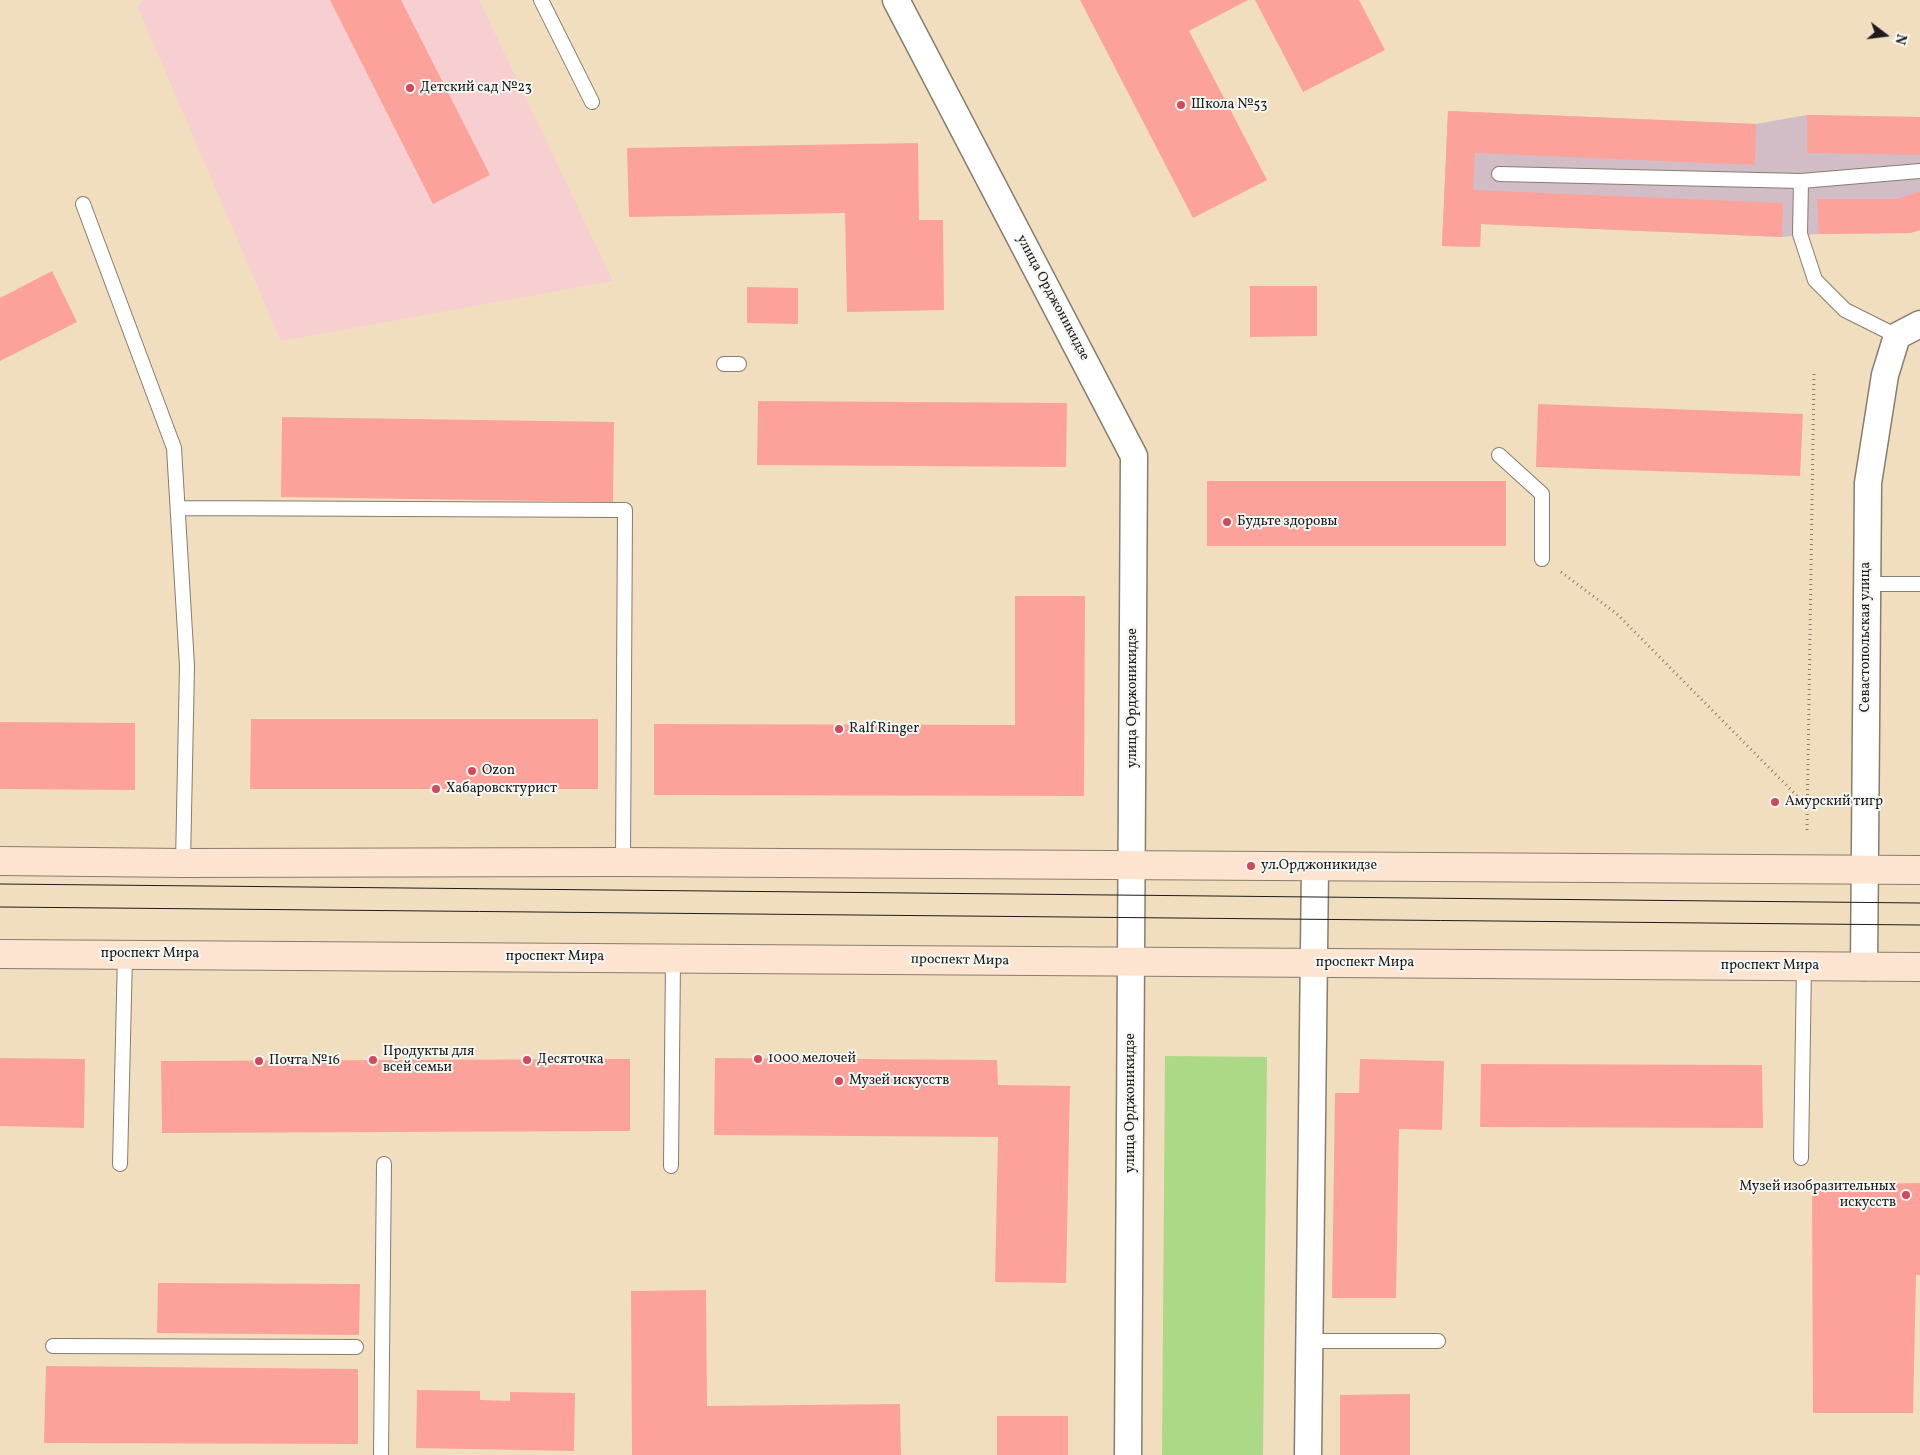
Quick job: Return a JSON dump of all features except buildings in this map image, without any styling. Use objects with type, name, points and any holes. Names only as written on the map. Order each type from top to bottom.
[{"type":"main road","points":[[0,861],[182,863],[623,862],[1920,870]]},
{"type":"main road","name":"проспект Мира","points":[[0,954],[1920,967]]},
{"type":"street","name":"улица Орджоникидзе","points":[[896,0],[1134,456],[1133,962],[1128,1455]]},
{"type":"street","points":[[1897,336],[1920,324]]},
{"type":"street","name":"Севастопольская улица","points":[[1864,967],[1868,483],[1885,375],[1897,336]]},
{"type":"street","points":[[1308,1455],[1315,867]]},
{"type":"lane","points":[[542,0],[592,102]]},
{"type":"lane","points":[[1499,174],[1801,181],[1920,171]]},
{"type":"lane","points":[[1801,181],[1800,234],[1816,280],[1845,310],[1897,336]]},
{"type":"lane","points":[[83,204],[174,448],[187,666],[182,863]]},
{"type":"lane","points":[[724,364],[739,364]]},
{"type":"lane","points":[[1499,455],[1542,494],[1542,559]]},
{"type":"lane","points":[[178,508],[625,510],[623,862]]},
{"type":"lane","points":[[1867,584],[1920,584]]},
{"type":"lane","points":[[120,1164],[125,955]]},
{"type":"lane","points":[[670,1166],[673,958]]},
{"type":"lane","points":[[1802,1158],[1804,966]]},
{"type":"lane","points":[[381,1455],[384,1164]]},
{"type":"lane","points":[[1309,1341],[1438,1341]]},
{"type":"lane","points":[[53,1346],[356,1347]]},
{"type":"path","points":[[1807,830],[1814,372]]},
{"type":"path","points":[[1542,559],[1617,614],[1807,806]]},
{"type":"shaded area","points":[[147,0],[479,0],[613,281],[281,341],[137,6]]},
{"type":"shaded area","points":[[1448,111],[1756,124],[1807,115],[1920,117],[1920,230],[1910,233],[1819,234],[1782,237],[1481,224],[1480,247],[1442,246]]},
{"type":"green space","points":[[1165,1056],[1267,1057],[1263,1455],[1162,1455]]},
{"type":"tram line","points":[[0,884],[1920,903]]},
{"type":"tram line","points":[[0,907],[1920,925]]},
{"type":"place","name":"Детский сад №23","points":[[410,88]]},
{"type":"place","name":"Школа №53","points":[[1181,105]]},
{"type":"place","name":"Будьте здоровы","points":[[1227,522]]},
{"type":"place","name":"Ralf Ringer","points":[[839,729]]},
{"type":"place","name":"Ozon","points":[[472,771]]},
{"type":"place","name":"Хабаровсктурист","points":[[436,789]]},
{"type":"place","name":"Амурский тигр","points":[[1775,802]]},
{"type":"place","name":"ул.Орджоникидзе","points":[[1251,866]]},
{"type":"place","name":"1000 мелочей","points":[[758,1059]]},
{"type":"place","name":"Продукты для всей семьи","points":[[373,1060]]},
{"type":"place","name":"Десяточка","points":[[527,1060]]},
{"type":"place","name":"Почта №16","points":[[259,1061]]},
{"type":"place","name":"Музей искусств","points":[[839,1081]]},
{"type":"place","name":"Музей изобразительных искусств","points":[[1906,1195]]}]
